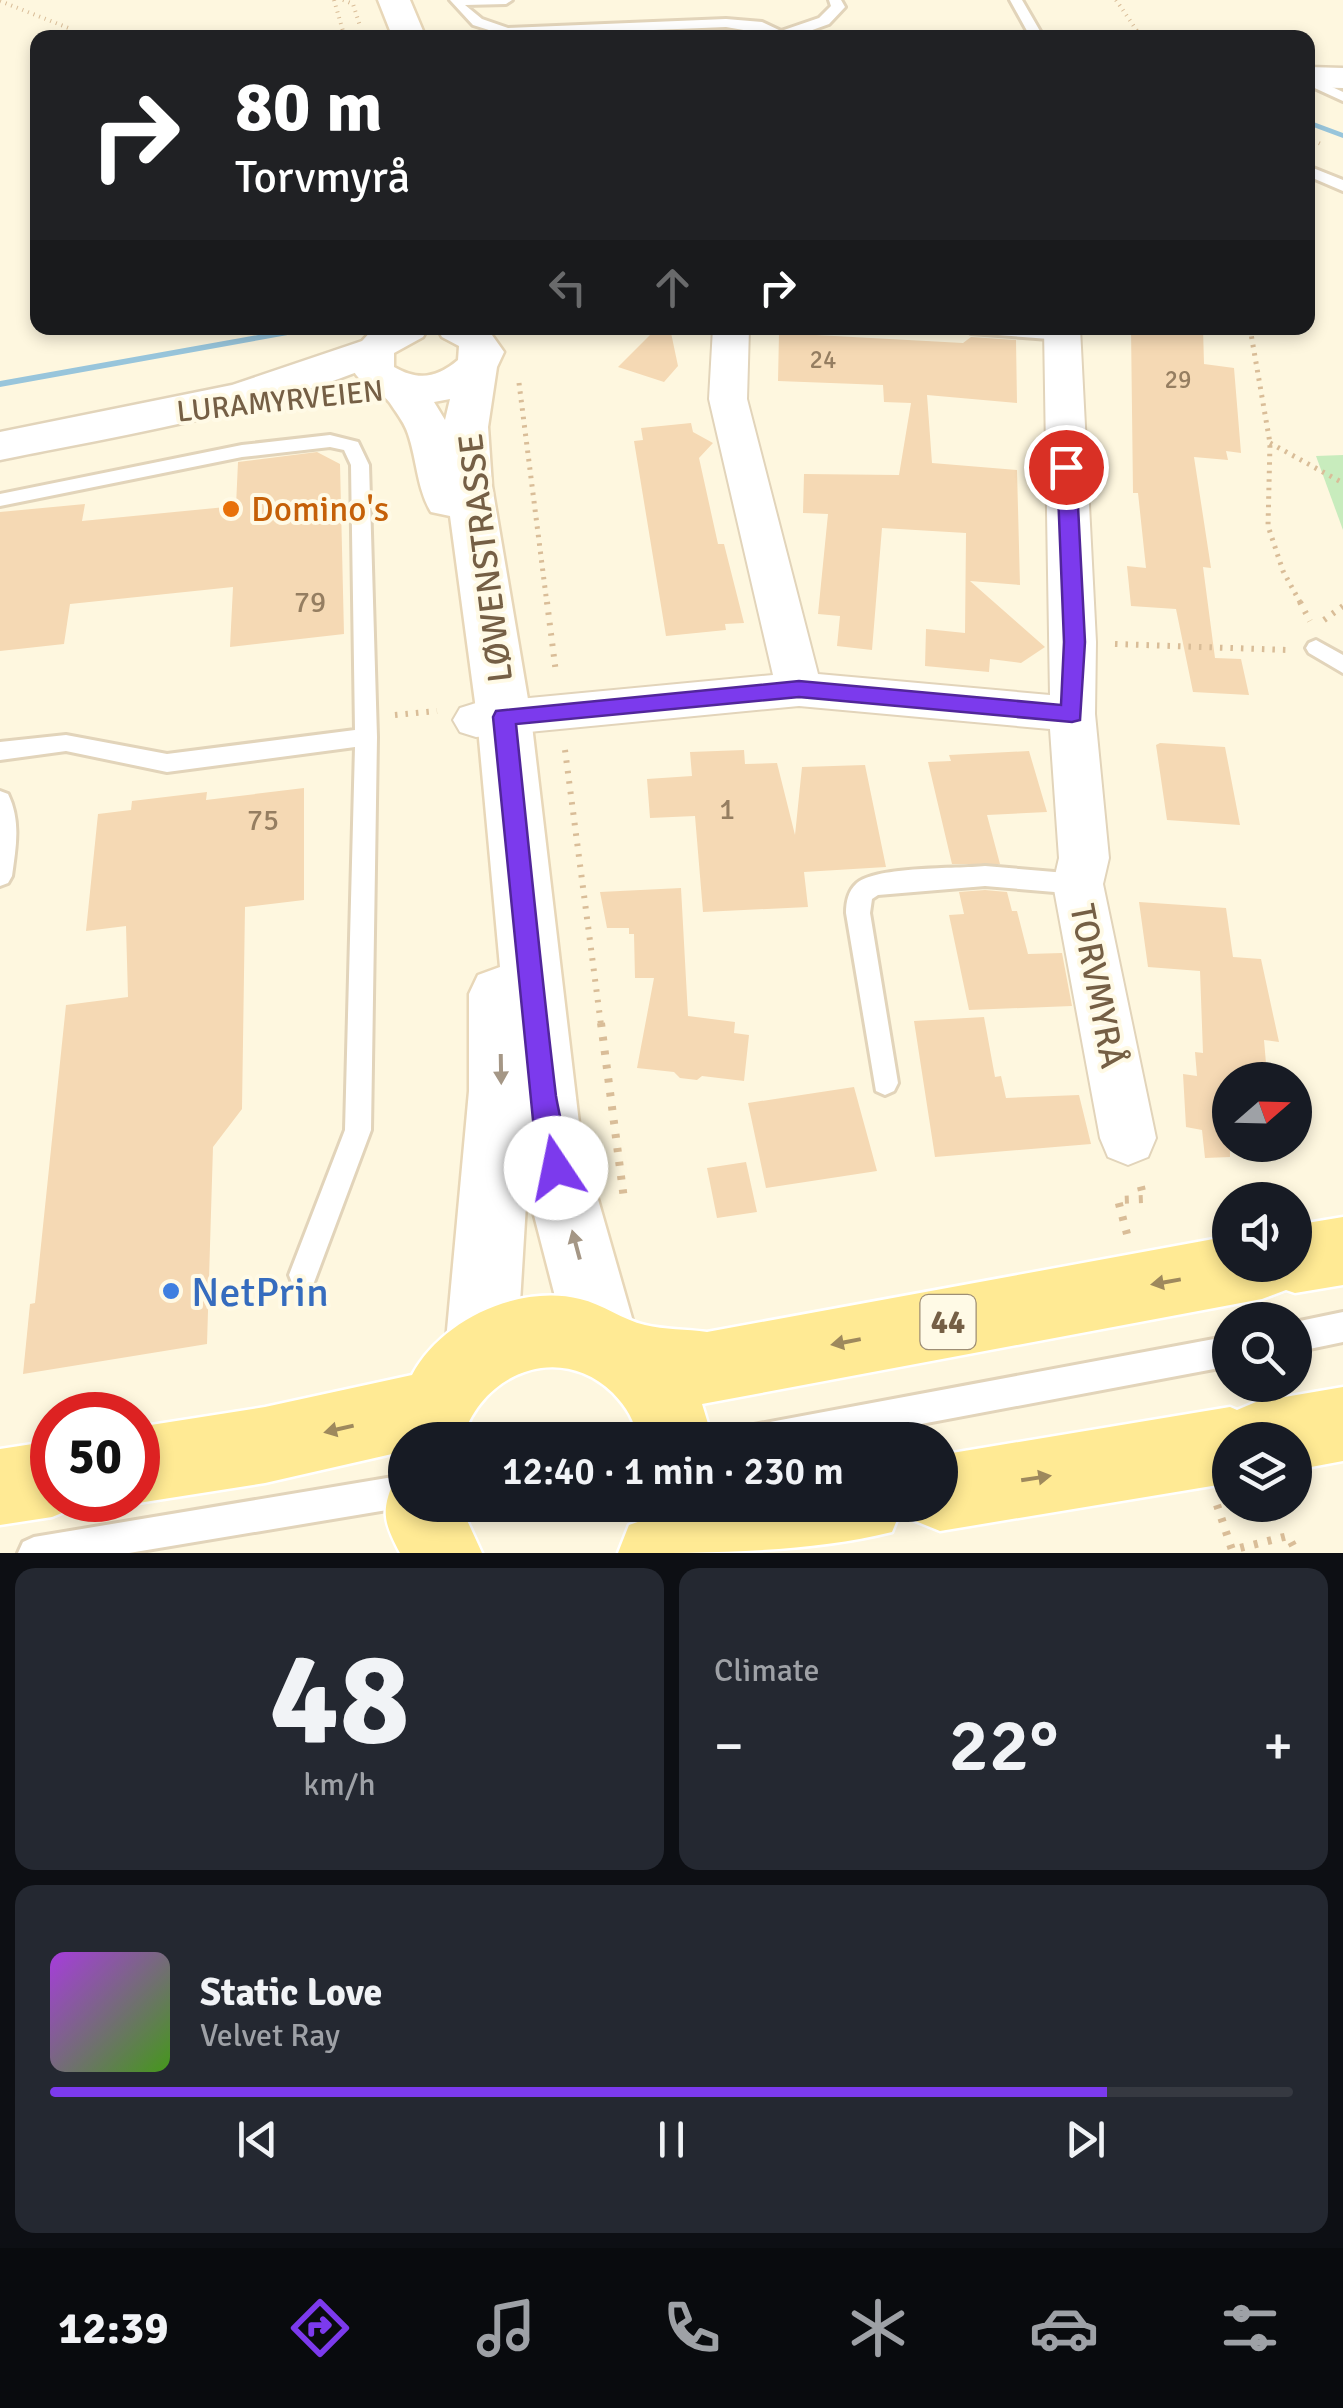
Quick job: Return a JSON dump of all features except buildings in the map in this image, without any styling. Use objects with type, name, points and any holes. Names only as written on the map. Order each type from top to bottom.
[{"type":"main road","points":[[394,0],[407,30]]},
{"type":"main road","points":[[1315,78],[1343,78]]},
{"type":"main road","name":"LURAMYRVEIEN","points":[[0,446],[158,414],[371,395],[392,354],[438,389],[467,378],[475,344]]},
{"type":"main road","name":"LØWENSTRASSE","points":[[475,344],[466,427],[490,718],[548,1140],[618,1350]]},
{"type":"main road","name":"LØWENSTRASSE","points":[[392,354],[430,432],[446,490],[490,718],[501,1091],[481,1352]]},
{"type":"main road","points":[[1312,1256],[1343,1251]]},
{"type":"main road","name":"44","points":[[430,1422],[454,1376],[481,1352],[520,1334],[562,1329],[618,1350],[707,1368],[1212,1274]]},
{"type":"main road","points":[[618,1350],[659,1391],[669,1422]]},
{"type":"main road","points":[[1312,1433],[1343,1424]]},
{"type":"main road","name":"44","points":[[160,1462],[388,1429]]},
{"type":"main road","points":[[958,1491],[1212,1460]]},
{"type":"main road","points":[[0,1487],[30,1482]]},
{"type":"main road","points":[[425,1522],[444,1553]]},
{"type":"main road","points":[[646,1553],[662,1522]]},
{"type":"main road","points":[[657,1553],[777,1522]]},
{"type":"street","points":[[730,335],[728,398],[799,689]]},
{"type":"street","name":"TORVMYRÅ","points":[[1062,335],[1074,642],[1072,714],[1083,840],[1078,884],[1128,1138]]},
{"type":"street","points":[[490,718],[799,689],[1072,714]]},
{"type":"lane","points":[[498,30],[487,28],[461,10],[456,1],[506,0]]},
{"type":"lane","points":[[1016,0],[1033,30]]},
{"type":"lane","points":[[801,30],[824,21],[837,4]]},
{"type":"lane","points":[[552,30],[726,22],[748,23],[766,30]]},
{"type":"lane","points":[[1315,82],[1343,97]]},
{"type":"lane","points":[[1315,174],[1343,186]]},
{"type":"lane","points":[[0,500],[242,451],[330,440],[350,446],[360,465],[366,728],[358,1130],[303,1275]]},
{"type":"lane","points":[[1316,648],[1343,665]]},
{"type":"lane","points":[[0,751],[66,743],[167,763],[366,728]]},
{"type":"lane","points":[[0,800],[7,830],[0,876]]},
{"type":"lane","points":[[885,1083],[858,896],[876,885],[985,876],[1078,884]]},
{"type":"lane","points":[[1312,1333],[1343,1327]]},
{"type":"lane","points":[[850,1422],[1212,1354]]},
{"type":"lane","points":[[34,1553],[388,1494]]},
{"type":"path","points":[[334,0],[343,30]]},
{"type":"path","points":[[342,0],[368,13]]},
{"type":"path","points":[[1116,0],[1137,30]]},
{"type":"path","points":[[0,1],[71,30]]},
{"type":"path","points":[[1251,335],[1270,443],[1268,526],[1283,571],[1314,628],[1343,606]]},
{"type":"path","points":[[475,344],[560,712],[626,1215]]},
{"type":"path","points":[[1270,443],[1343,483]]},
{"type":"path","points":[[1074,642],[1247,651],[1316,648]]},
{"type":"path","points":[[366,728],[455,709],[490,718]]},
{"type":"path","points":[[1128,1138],[1144,1199],[1118,1200],[1128,1236]]},
{"type":"path","points":[[1232,1522],[1232,1550],[1288,1536],[1298,1553]]},
{"type":"green space","points":[[1343,455],[1343,530],[1316,456]]},
{"type":"waterway","points":[[1315,125],[1343,136]]},
{"type":"waterway","points":[[0,384],[271,335]]},
{"type":"place","name":"Domino's","points":[[231,509]]},
{"type":"place","name":"NetPrin","points":[[171,1291]]},
{"type":"route","points":[[556,1168],[548,1140],[538,1056],[504,717],[799,689],[1072,714],[1074,642],[1066,467]]}]
